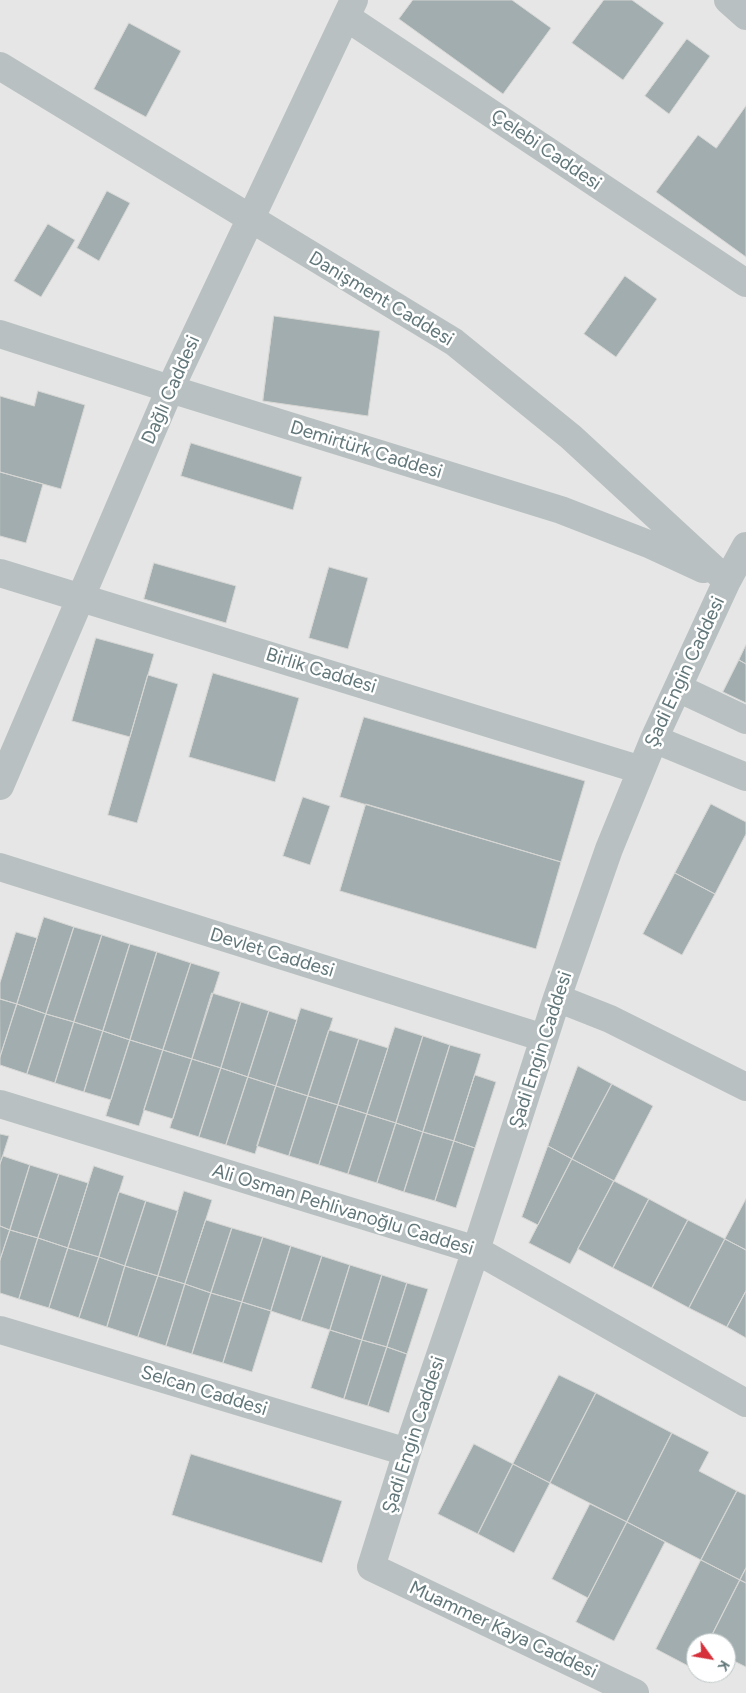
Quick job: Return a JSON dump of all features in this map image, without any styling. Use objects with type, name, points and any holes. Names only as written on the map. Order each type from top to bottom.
[{"type":"street","points":[[728,0],[746,16]]},
{"type":"street","name":"Dağlı Caddesi","points":[[0,786],[170,389],[350,8]]},
{"type":"street","name":"Çelebi Caddesi","points":[[350,8],[746,283]]},
{"type":"street","name":"Danişment Caddesi","points":[[0,66],[454,342],[571,437],[727,581]]},
{"type":"street","name":"Demirtürk Caddesi","points":[[0,334],[170,389],[561,510],[651,544],[727,581]]},
{"type":"street","name":"Şadi Engin Caddesi","points":[[371,1567],[544,1038],[609,849],[654,739],[727,581],[746,546]]},
{"type":"street","name":"Birlik Caddesi","points":[[0,573],[641,770]]},
{"type":"street","points":[[678,688],[746,720]]},
{"type":"street","points":[[654,739],[746,777]]},
{"type":"street","name":"Devlet Caddesi","points":[[0,867],[544,1038]]},
{"type":"street","points":[[558,998],[610,1019],[746,1087]]},
{"type":"street","name":"Ali Osman Pehlivanoğlu Caddesi","points":[[0,1104],[476,1250],[746,1403]]},
{"type":"street","name":"Selcan Caddesi","points":[[0,1330],[408,1452]]},
{"type":"street","name":"Muammer Kaya Caddesi","points":[[371,1567],[635,1693]]},
{"type":"shaded area","points":[[0,0],[746,0],[746,1693],[0,1693]]},
{"type":"building","points":[[413,0],[512,0],[551,28],[503,94],[399,19]]},
{"type":"building","points":[[604,0],[632,0],[664,23],[623,80],[572,43]]},
{"type":"building","points":[[129,23],[181,51],[146,117],[94,89]]},
{"type":"building","points":[[687,39],[710,56],[669,114],[645,96]]},
{"type":"building","points":[[746,106],[746,257],[656,192],[698,135],[716,148]]},
{"type":"building","points":[[107,191],[130,203],[99,261],[77,248]]},
{"type":"building","points":[[48,224],[75,240],[41,297],[14,281]]},
{"type":"building","points":[[625,276],[657,299],[616,357],[584,334]]},
{"type":"building","points":[[274,316],[380,331],[368,416],[263,401]]},
{"type":"building","points":[[38,391],[85,405],[61,489],[0,472],[0,396],[34,406]]},
{"type":"building","points":[[191,443],[302,477],[293,510],[181,476]]},
{"type":"building","points":[[0,472],[43,484],[26,543],[0,536]]},
{"type":"building","points":[[154,563],[236,586],[226,623],[144,599]]},
{"type":"building","points":[[329,567],[368,578],[348,649],[309,638]]},
{"type":"building","points":[[96,638],[154,654],[130,737],[72,721]]},
{"type":"building","points":[[746,645],[746,664],[739,660]]},
{"type":"building","points":[[739,660],[746,664],[746,703],[723,692]]},
{"type":"building","points":[[213,673],[299,698],[275,782],[189,757]]},
{"type":"building","points":[[148,675],[178,684],[137,823],[108,815]]},
{"type":"building","points":[[364,717],[585,781],[561,862],[340,797]]},
{"type":"building","points":[[303,797],[330,806],[310,865],[283,856]]},
{"type":"building","points":[[366,804],[561,862],[536,949],[340,891]]},
{"type":"building","points":[[711,804],[746,822],[746,834],[715,894],[675,873]]},
{"type":"building","points":[[675,873],[715,894],[682,955],[643,934]]},
{"type":"building","points":[[44,917],[74,927],[46,1014],[17,1004]]},
{"type":"building","points":[[74,927],[102,935],[74,1022],[46,1014]]},
{"type":"building","points":[[16,932],[37,938],[17,1004],[0,999],[0,983]]},
{"type":"building","points":[[102,935],[130,944],[103,1031],[74,1022]]},
{"type":"building","points":[[130,944],[157,952],[130,1040],[103,1031]]},
{"type":"building","points":[[157,952],[191,963],[163,1050],[130,1040]]},
{"type":"building","points":[[191,963],[220,972],[192,1059],[163,1050]]},
{"type":"building","points":[[212,993],[241,1002],[221,1068],[192,1059]]},
{"type":"building","points":[[0,999],[17,1004],[0,1057]]},
{"type":"building","points":[[241,1002],[269,1011],[248,1077],[221,1068]]},
{"type":"building","points":[[17,1004],[46,1014],[27,1074],[0,1065],[0,1057]]},
{"type":"building","points":[[301,1008],[333,1018],[308,1096],[276,1086]]},
{"type":"building","points":[[269,1011],[297,1020],[276,1086],[248,1077]]},
{"type":"building","points":[[46,1014],[74,1022],[55,1083],[27,1074]]},
{"type":"building","points":[[74,1022],[103,1031],[84,1092],[55,1083]]},
{"type":"building","points":[[395,1027],[423,1036],[396,1123],[367,1114]]},
{"type":"building","points":[[329,1030],[359,1039],[338,1105],[308,1096]]},
{"type":"building","points":[[103,1031],[130,1040],[111,1100],[84,1092]]},
{"type":"building","points":[[423,1036],[450,1045],[423,1132],[396,1123]]},
{"type":"building","points":[[359,1039],[388,1048],[367,1114],[338,1105]]},
{"type":"building","points":[[130,1040],[163,1050],[139,1126],[106,1116]]},
{"type":"building","points":[[450,1045],[481,1054],[454,1141],[423,1132]]},
{"type":"building","points":[[163,1050],[192,1059],[173,1119],[144,1110]]},
{"type":"building","points":[[192,1059],[221,1068],[199,1137],[170,1128]]},
{"type":"building","points":[[578,1066],[612,1084],[572,1159],[548,1146]]},
{"type":"building","points":[[221,1068],[248,1077],[226,1145],[199,1137]]},
{"type":"building","points":[[475,1075],[496,1082],[475,1148],[454,1141]]},
{"type":"building","points":[[248,1077],[276,1086],[255,1154],[226,1145]]},
{"type":"building","points":[[612,1084],[653,1106],[614,1181],[572,1159]]},
{"type":"building","points":[[276,1086],[308,1096],[289,1156],[257,1146]]},
{"type":"building","points":[[308,1096],[338,1105],[319,1165],[289,1156]]},
{"type":"building","points":[[338,1105],[367,1114],[348,1174],[319,1165]]},
{"type":"building","points":[[367,1114],[396,1123],[377,1183],[348,1174]]},
{"type":"building","points":[[396,1123],[423,1132],[404,1192],[377,1183]]},
{"type":"building","points":[[423,1132],[454,1141],[435,1201],[404,1192]]},
{"type":"building","points":[[0,1134],[9,1136],[0,1164]]},
{"type":"building","points":[[454,1141],[475,1148],[456,1208],[435,1201]]},
{"type":"building","points":[[548,1146],[572,1159],[538,1225],[522,1217]]},
{"type":"building","points":[[3,1156],[30,1165],[10,1230],[0,1226],[0,1164]]},
{"type":"building","points":[[572,1159],[614,1181],[570,1264],[529,1243]]},
{"type":"building","points":[[30,1165],[59,1174],[38,1238],[10,1230]]},
{"type":"building","points":[[94,1166],[124,1176],[99,1257],[68,1248]]},
{"type":"building","points":[[59,1174],[88,1183],[68,1248],[38,1238]]},
{"type":"building","points":[[614,1181],[649,1199],[613,1268],[578,1249]]},
{"type":"building","points":[[184,1191],[212,1200],[185,1284],[158,1276]]},
{"type":"building","points":[[119,1192],[146,1201],[125,1266],[99,1257]]},
{"type":"building","points":[[649,1199],[688,1220],[652,1288],[613,1268]]},
{"type":"building","points":[[746,1199],[746,1250],[725,1239]]},
{"type":"building","points":[[146,1201],[178,1211],[158,1276],[125,1266]]},
{"type":"building","points":[[206,1220],[232,1228],[211,1293],[185,1284]]},
{"type":"building","points":[[688,1220],[725,1239],[689,1308],[652,1288]]},
{"type":"building","points":[[0,1226],[10,1230],[0,1260]]},
{"type":"building","points":[[232,1228],[263,1237],[242,1302],[211,1293]]},
{"type":"building","points":[[10,1230],[38,1238],[19,1299],[0,1293],[0,1260]]},
{"type":"building","points":[[263,1237],[291,1246],[271,1311],[242,1302]]},
{"type":"building","points":[[38,1238],[68,1248],[49,1308],[19,1299]]},
{"type":"building","points":[[725,1239],[746,1250],[746,1291],[727,1327],[689,1308]]},
{"type":"building","points":[[291,1246],[322,1256],[301,1321],[271,1311]]},
{"type":"building","points":[[68,1248],[99,1257],[79,1318],[49,1308]]},
{"type":"building","points":[[322,1256],[350,1265],[330,1330],[301,1321]]},
{"type":"building","points":[[99,1257],[125,1266],[107,1327],[79,1318]]},
{"type":"building","points":[[350,1265],[382,1275],[362,1340],[330,1330]]},
{"type":"building","points":[[125,1266],[158,1276],[138,1337],[107,1327]]},
{"type":"building","points":[[382,1275],[407,1283],[387,1347],[362,1340]]},
{"type":"building","points":[[158,1276],[185,1284],[166,1346],[138,1337]]},
{"type":"building","points":[[407,1283],[428,1289],[407,1354],[387,1347]]},
{"type":"building","points":[[185,1284],[211,1293],[192,1354],[166,1346]]},
{"type":"building","points":[[746,1291],[746,1338],[727,1327]]},
{"type":"building","points":[[211,1293],[242,1302],[223,1363],[192,1354]]},
{"type":"building","points":[[242,1302],[271,1311],[252,1372],[223,1363]]},
{"type":"building","points":[[330,1330],[362,1340],[344,1399],[311,1388]]},
{"type":"building","points":[[362,1340],[387,1347],[368,1406],[344,1399]]},
{"type":"building","points":[[387,1347],[407,1354],[389,1413],[368,1406]]},
{"type":"building","points":[[559,1375],[596,1393],[550,1483],[513,1464]]},
{"type":"building","points":[[596,1393],[672,1433],[627,1522],[550,1483]]},
{"type":"building","points":[[672,1433],[709,1452],[699,1471],[737,1491],[701,1560],[627,1522]]},
{"type":"building","points":[[474,1444],[513,1464],[478,1534],[438,1514]]},
{"type":"building","points":[[191,1454],[342,1501],[322,1563],[172,1515]]},
{"type":"building","points":[[513,1464],[550,1483],[514,1553],[478,1534]]},
{"type":"building","points":[[737,1491],[746,1495],[746,1568],[740,1580],[701,1560]]},
{"type":"building","points":[[590,1504],[627,1522],[588,1598],[552,1579]]},
{"type":"building","points":[[627,1522],[665,1542],[614,1641],[576,1622]]},
{"type":"building","points":[[701,1560],[740,1580],[713,1633],[686,1633],[686,1665],[656,1649]]},
{"type":"building","points":[[746,1568],[746,1583],[740,1580]]},
{"type":"building","points":[[740,1580],[746,1583],[746,1667],[736,1662],[736,1633],[713,1633]]}]
